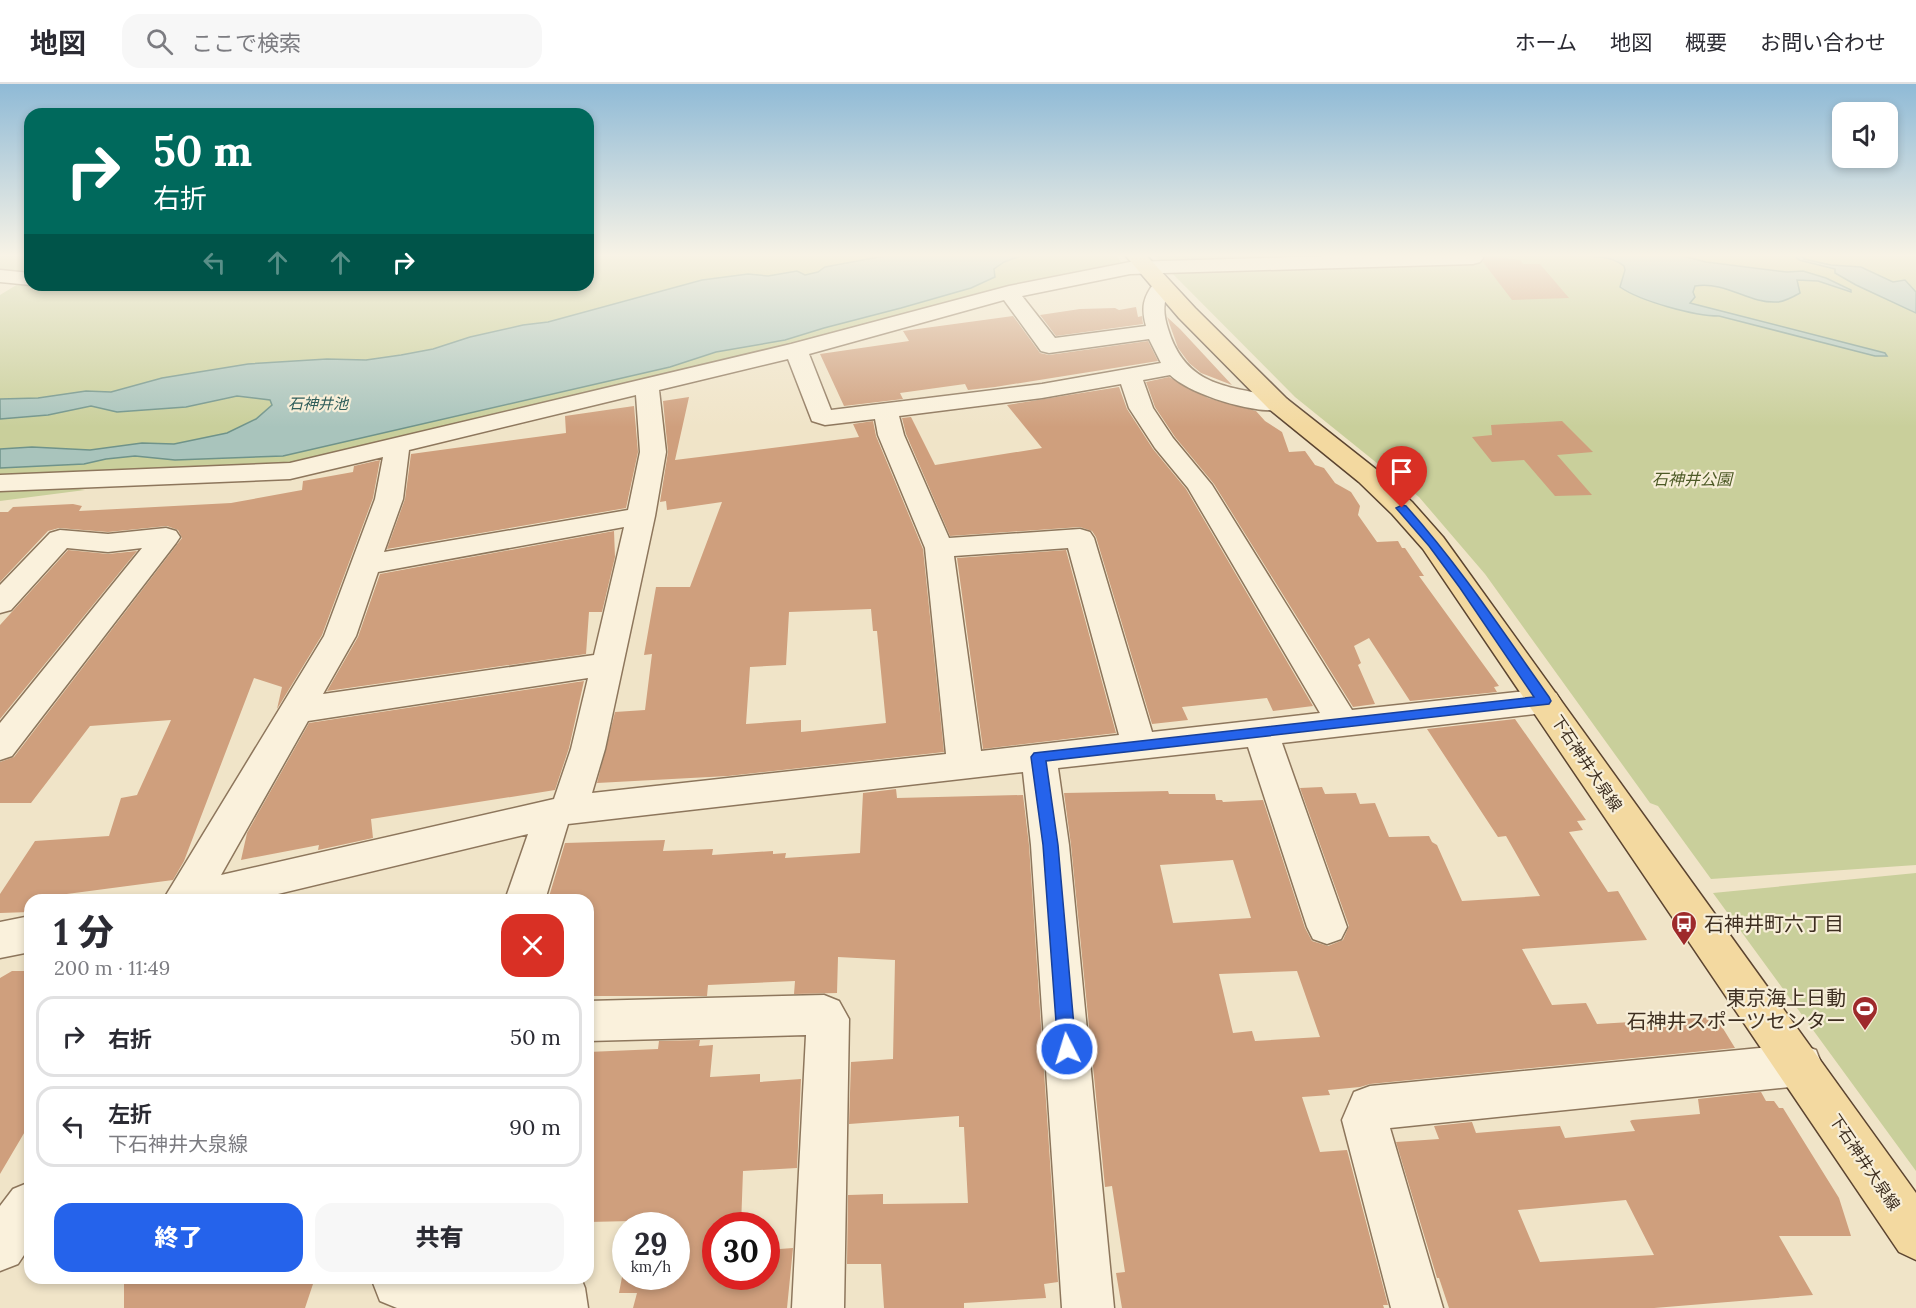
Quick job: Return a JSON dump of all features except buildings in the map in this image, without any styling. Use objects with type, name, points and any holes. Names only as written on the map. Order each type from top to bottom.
[{"type":"main road","name":"下石神井大泉線","points":[[1189,312],[1278,404],[1368,476],[1418,526],[1464,585],[1631,828],[1800,1065],[1916,1235]]},
{"type":"street","points":[[0,483],[290,471],[796,350],[935,312]]},
{"type":"street","points":[[1024,312],[1049,346],[1157,331]]},
{"type":"street","points":[[1153,312],[1157,331],[1175,367],[1190,379],[1252,401],[1278,404]]},
{"type":"street","points":[[796,350],[822,416],[825,418],[1042,391],[1175,367]]},
{"type":"street","points":[[1130,376],[1141,408],[1164,443],[1199,485],[1342,722]]},
{"type":"street","points":[[527,894],[588,749],[641,516],[653,452],[647,385]]},
{"type":"street","points":[[885,411],[891,435],[939,548],[965,765]]},
{"type":"street","points":[[188,894],[340,636],[388,499],[397,446]]},
{"type":"street","points":[[365,565],[641,516]]},
{"type":"street","points":[[0,603],[60,539],[108,543],[166,537],[0,747]]},
{"type":"street","points":[[939,548],[1080,538],[1139,745]]},
{"type":"street","points":[[297,710],[607,664]]},
{"type":"street","points":[[228,894],[272,889],[561,812],[1544,701]]},
{"type":"street","points":[[1261,733],[1327,927]]},
{"type":"street","points":[[1039,757],[1050,845],[1088,1308]]},
{"type":"street","points":[[594,1021],[824,1016],[828,1019],[818,1308]]},
{"type":"street","points":[[1418,1308],[1365,1120],[1370,1108],[1800,1065]]},
{"type":"street","points":[[0,1246],[24,1214]]},
{"type":"street","points":[[396,1290],[525,1284]]},
{"type":"street","points":[[550,1284],[560,1288],[562,1308]]},
{"type":"green space","points":[[0,312],[924,312],[882,325],[291,464],[0,477]]},
{"type":"green space","name":"石神井公園","points":[[1211,312],[1916,312],[1916,865],[1711,879],[1658,806],[1650,803],[1485,574],[1419,497],[1295,397]]},
{"type":"green space","points":[[65,487],[85,490],[0,501],[0,489]]},
{"type":"green space","name":"東京海上日動 石神井スポーツセンター","points":[[1916,873],[1916,1171],[1713,893]]},
{"type":"water","name":"石神井池","points":[[584,312],[885,312],[785,340],[716,352],[670,367],[283,456],[175,460],[135,456],[84,464],[0,468],[0,449],[32,447],[90,450],[142,443],[174,444],[227,433],[256,419],[272,405],[270,400],[237,396],[186,407],[117,412],[91,406],[48,415],[0,419],[0,399],[38,398],[86,391],[111,392],[162,378],[248,364],[327,359],[366,360],[433,349],[470,337],[548,322]]},
{"type":"water","points":[[1692,312],[1726,312],[1885,353],[1887,356],[1875,356],[1719,316]]},
{"type":"place","name":"石神井町六丁目","points":[[1684,947]]},
{"type":"place","name":"東京海上日動 石神井スポーツセンター","points":[[1865,1032]]},
{"type":"route","points":[[1067,1049],[1050,845],[1039,757],[1544,701],[1464,585],[1433,543],[1402,508]]}]
